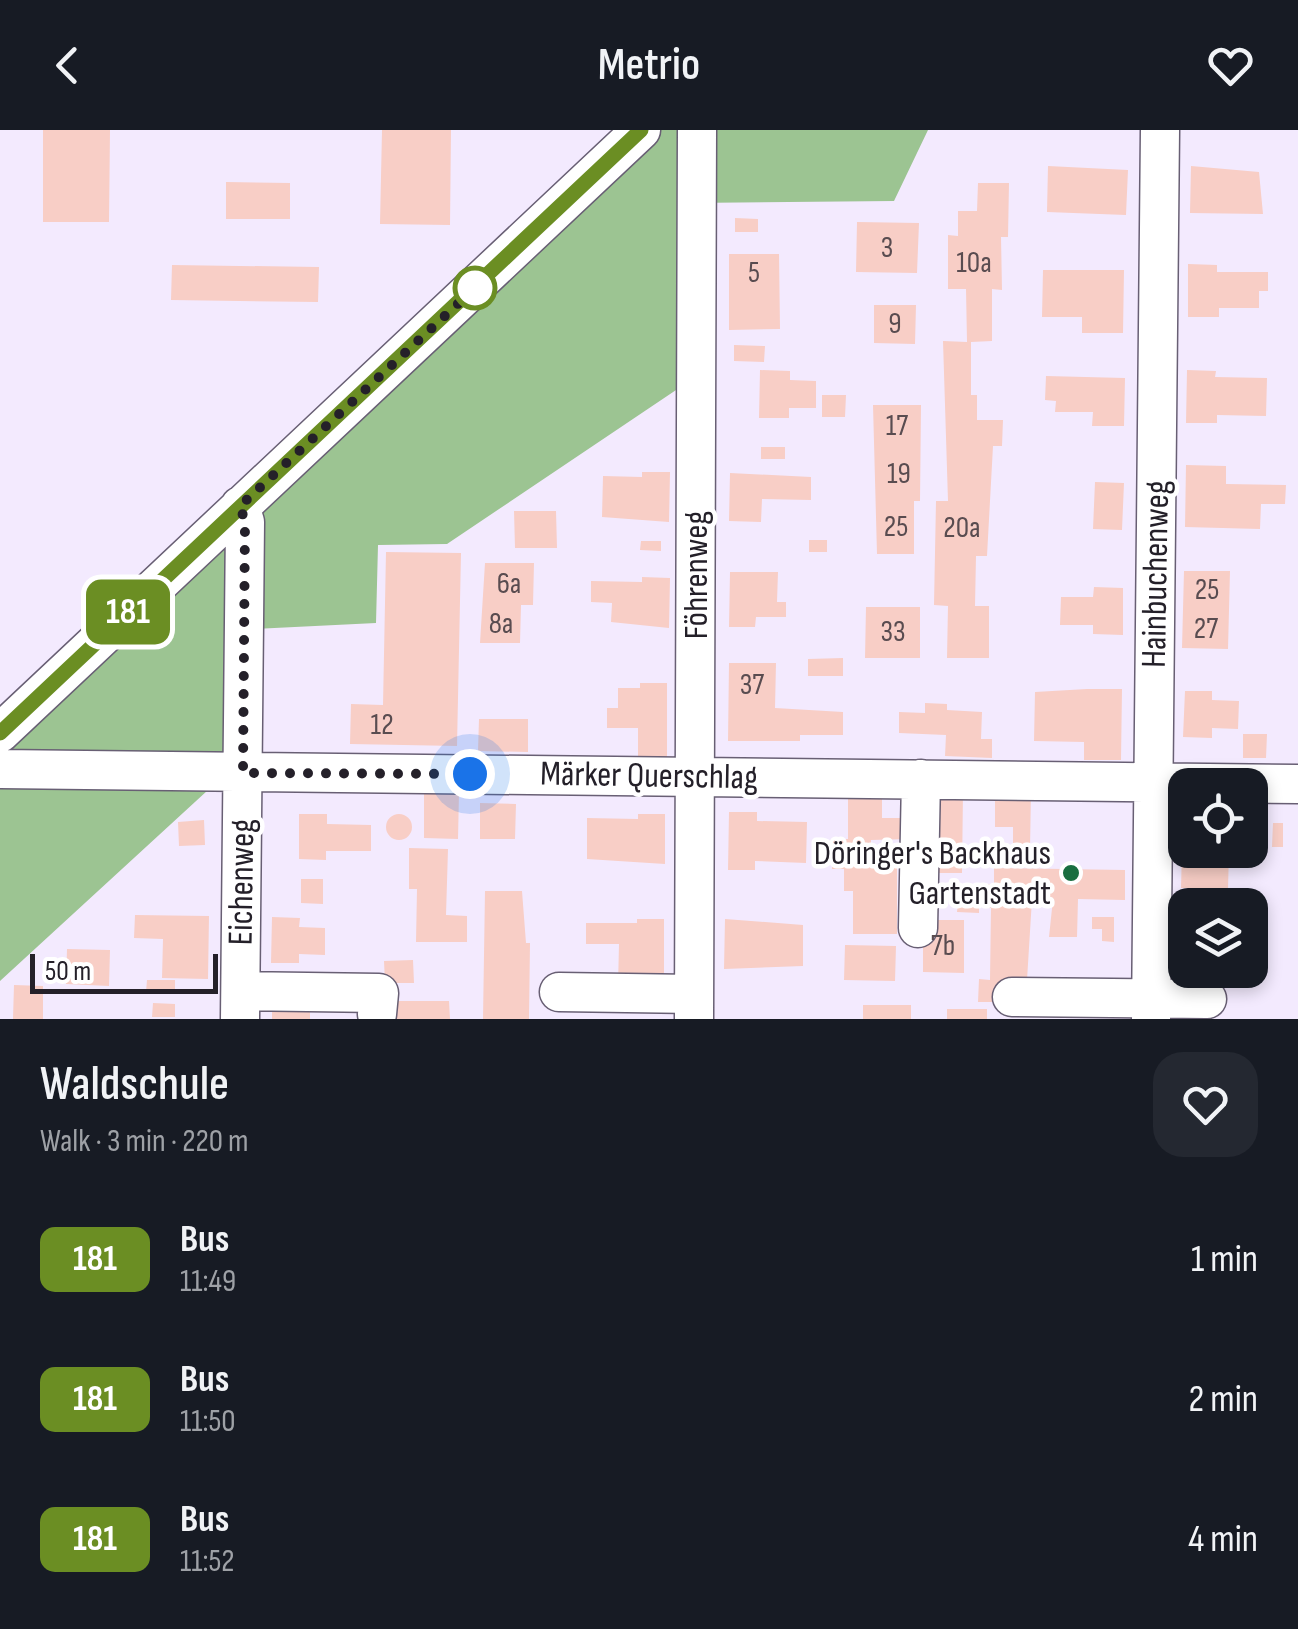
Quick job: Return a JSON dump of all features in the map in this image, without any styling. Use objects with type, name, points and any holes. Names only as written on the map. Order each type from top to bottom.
[{"type":"street","points":[[0,733],[641,130]]},
{"type":"street","name":"Föhrenweg","points":[[694,1006],[696,130]]},
{"type":"street","name":"Hainbuchenweg","points":[[1152,1009],[1160,130]]},
{"type":"street","name":"Eichenweg","points":[[240,506],[245,522],[240,1005]]},
{"type":"street","name":"Märker Querschlag","points":[[0,769],[1298,784]]},
{"type":"street","points":[[918,928],[921,779]]},
{"type":"street","points":[[559,992],[694,1006]]},
{"type":"street","points":[[240,1005],[379,993],[377,1014]]},
{"type":"street","points":[[1012,997],[1152,1009],[1207,999]]},
{"type":"green space","points":[[660,130],[928,130],[894,201],[688,203],[685,384],[447,544],[378,545],[376,623],[233,630],[232,768],[0,981],[0,749]]},
{"type":"building","points":[[43,130],[110,130],[109,222],[43,222]]},
{"type":"building","points":[[382,130],[451,130],[450,225],[380,224]]},
{"type":"building","points":[[1048,166],[1128,170],[1126,215],[1047,212]]},
{"type":"building","points":[[1191,166],[1259,172],[1263,214],[1190,213]]},
{"type":"building","points":[[226,182],[290,183],[290,219],[226,219]]},
{"type":"building","points":[[978,183],[1009,183],[1008,237],[1001,237],[1002,290],[992,289],[992,341],[971,342],[971,395],[977,395],[977,420],[1003,420],[1002,446],[993,446],[987,556],[976,556],[975,606],[989,606],[989,658],[947,658],[948,606],[934,605],[936,501],[948,501],[943,341],[967,342],[966,289],[948,289],[948,235],[958,236],[958,211],[977,211]]},
{"type":"building","points":[[735,218],[758,219],[758,232],[735,232]]},
{"type":"building","points":[[857,222],[919,223],[917,273],[856,272]]},
{"type":"building","points":[[729,254],[779,254],[780,329],[729,330]]},
{"type":"building","points":[[1188,264],[1217,265],[1217,272],[1268,272],[1268,291],[1259,291],[1259,308],[1219,308],[1219,317],[1188,317]]},
{"type":"building","points":[[172,265],[319,267],[318,302],[171,300]]},
{"type":"building","points":[[1043,270],[1124,270],[1123,333],[1082,333],[1082,317],[1042,317]]},
{"type":"building","points":[[874,305],[916,305],[915,344],[874,343]]},
{"type":"building","points":[[734,345],[765,346],[764,362],[734,361]]},
{"type":"building","points":[[760,370],[790,371],[790,380],[816,381],[816,408],[789,408],[789,418],[759,418]]},
{"type":"building","points":[[1187,370],[1216,371],[1215,377],[1267,378],[1266,416],[1217,415],[1217,423],[1186,423]]},
{"type":"building","points":[[1046,376],[1125,378],[1124,426],[1092,426],[1093,412],[1055,412],[1056,401],[1045,400]]},
{"type":"building","points":[[822,395],[846,395],[845,417],[822,417]]},
{"type":"building","points":[[873,405],[921,405],[920,501],[914,501],[914,554],[877,554]]},
{"type":"building","points":[[761,447],[785,447],[785,459],[761,459]]},
{"type":"building","points":[[1186,465],[1226,466],[1226,484],[1286,485],[1285,504],[1261,504],[1260,529],[1185,527]]},
{"type":"building","points":[[642,472],[670,472],[669,522],[602,517],[603,476],[642,477]]},
{"type":"building","points":[[730,473],[811,477],[811,500],[762,499],[761,522],[729,521]]},
{"type":"building","points":[[1095,482],[1124,483],[1122,530],[1093,529]]},
{"type":"building","points":[[514,511],[556,511],[557,548],[515,548]]},
{"type":"building","points":[[809,540],[827,540],[827,552],[809,552]]},
{"type":"building","points":[[641,541],[661,541],[661,551],[640,550]]},
{"type":"building","points":[[386,552],[461,553],[457,746],[350,744],[351,704],[383,705]]},
{"type":"building","points":[[485,563],[534,563],[533,605],[521,605],[520,643],[480,643]]},
{"type":"building","points":[[1184,571],[1230,571],[1228,649],[1182,648]]},
{"type":"building","points":[[730,572],[778,572],[777,602],[786,602],[786,617],[756,617],[755,627],[729,627]]},
{"type":"building","points":[[642,577],[670,578],[669,628],[611,622],[612,603],[591,602],[591,581],[642,582]]},
{"type":"building","points":[[1094,587],[1123,588],[1123,635],[1093,634],[1093,625],[1060,625],[1061,597],[1093,597]]},
{"type":"building","points":[[866,607],[920,607],[920,658],[865,658]]},
{"type":"building","points":[[843,658],[843,676],[808,676],[808,659]]},
{"type":"building","points":[[729,663],[776,663],[775,708],[843,712],[843,735],[800,735],[800,741],[728,741]]},
{"type":"building","points":[[640,683],[667,683],[667,758],[638,758],[638,728],[607,728],[607,708],[618,708],[618,688],[640,688]]},
{"type":"building","points":[[1122,689],[1121,760],[1084,760],[1084,742],[1034,741],[1035,692]]},
{"type":"building","points":[[1185,691],[1212,691],[1212,700],[1239,701],[1238,729],[1212,728],[1212,738],[1183,737]]},
{"type":"building","points":[[925,703],[947,704],[947,710],[982,712],[981,739],[992,739],[992,758],[945,756],[946,735],[899,733],[899,712],[925,713]]},
{"type":"building","points":[[479,719],[528,719],[528,752],[478,751]]},
{"type":"building","points":[[1243,734],[1267,734],[1266,758],[1243,758]]},
{"type":"building","points":[[929,790],[963,791],[962,873],[929,873]]},
{"type":"building","points":[[995,790],[1031,790],[1030,849],[1013,849],[1013,827],[995,827]]},
{"type":"building","points":[[424,792],[459,793],[458,839],[424,838]]},
{"type":"building","points":[[848,796],[882,796],[882,818],[909,818],[909,839],[871,840],[871,865],[897,865],[897,934],[853,934],[853,891],[844,891],[844,869],[832,869],[832,840],[848,839]]},
{"type":"building","points":[[480,803],[516,804],[515,839],[480,839]]},
{"type":"building","points":[[729,812],[757,812],[757,821],[807,822],[806,863],[755,861],[755,870],[728,870]]},
{"type":"building","points":[[299,814],[327,814],[327,824],[371,825],[371,851],[326,851],[326,860],[299,859]]},
{"type":"building","points":[[399,814],[408,818],[412,827],[408,836],[399,840],[390,836],[386,827],[390,818]]},
{"type":"building","points":[[638,814],[665,814],[665,864],[587,859],[587,818],[638,819]]},
{"type":"building","points":[[204,820],[205,845],[179,846],[178,822]]},
{"type":"building","points":[[1273,823],[1283,823],[1283,847],[1272,847]]},
{"type":"building","points":[[409,848],[448,849],[446,915],[467,916],[467,942],[416,942],[417,889],[409,889]]},
{"type":"building","points":[[994,868],[1125,870],[1125,900],[1078,899],[1077,937],[1049,937],[1053,899],[1032,899],[1027,980],[1007,1002],[978,1002],[979,979],[990,980],[991,908],[984,908],[985,884],[994,884]]},
{"type":"building","points":[[1182,868],[1229,868],[1228,888],[1181,888]]},
{"type":"building","points":[[301,879],[323,879],[323,904],[301,903]]},
{"type":"building","points":[[485,891],[522,891],[526,943],[530,943],[529,1019],[483,1019]]},
{"type":"building","points":[[958,902],[979,903],[979,913],[957,912]]},
{"type":"building","points":[[135,915],[209,916],[208,979],[162,978],[163,939],[134,938]]},
{"type":"building","points":[[272,917],[300,918],[299,927],[325,928],[325,955],[299,954],[299,963],[271,963]]},
{"type":"building","points":[[1092,917],[1114,917],[1114,942],[1102,941],[1102,929],[1092,929]]},
{"type":"building","points":[[637,919],[664,919],[664,987],[618,986],[619,944],[586,944],[586,923],[637,923]]},
{"type":"building","points":[[725,919],[803,925],[803,966],[724,969]]},
{"type":"building","points":[[923,920],[964,920],[964,973],[923,972]]},
{"type":"building","points":[[845,945],[896,946],[895,981],[844,980]]},
{"type":"building","points":[[67,949],[110,950],[109,986],[66,984]]},
{"type":"building","points":[[413,960],[414,983],[385,983],[384,961]]},
{"type":"building","points":[[147,980],[175,980],[175,992],[146,992]]},
{"type":"building","points":[[14,985],[43,986],[43,1019],[13,1019]]},
{"type":"building","points":[[397,1001],[449,1001],[450,1019],[397,1019]]},
{"type":"building","points":[[153,1003],[175,1004],[175,1017],[152,1017]]},
{"type":"building","points":[[272,1005],[310,1006],[310,1019],[272,1019]]},
{"type":"building","points":[[863,1005],[911,1005],[911,1019],[863,1019]]},
{"type":"building","points":[[947,1009],[987,1009],[987,1019],[947,1019]]},
{"type":"bus line","name":"181","points":[[0,733],[641,130]]},
{"type":"place","name":"Döringer's Backhaus Gartenstadt","points":[[1071,873]]},
{"type":"route","points":[[470,774],[243,773],[245,522],[240,506],[475,288]]}]
